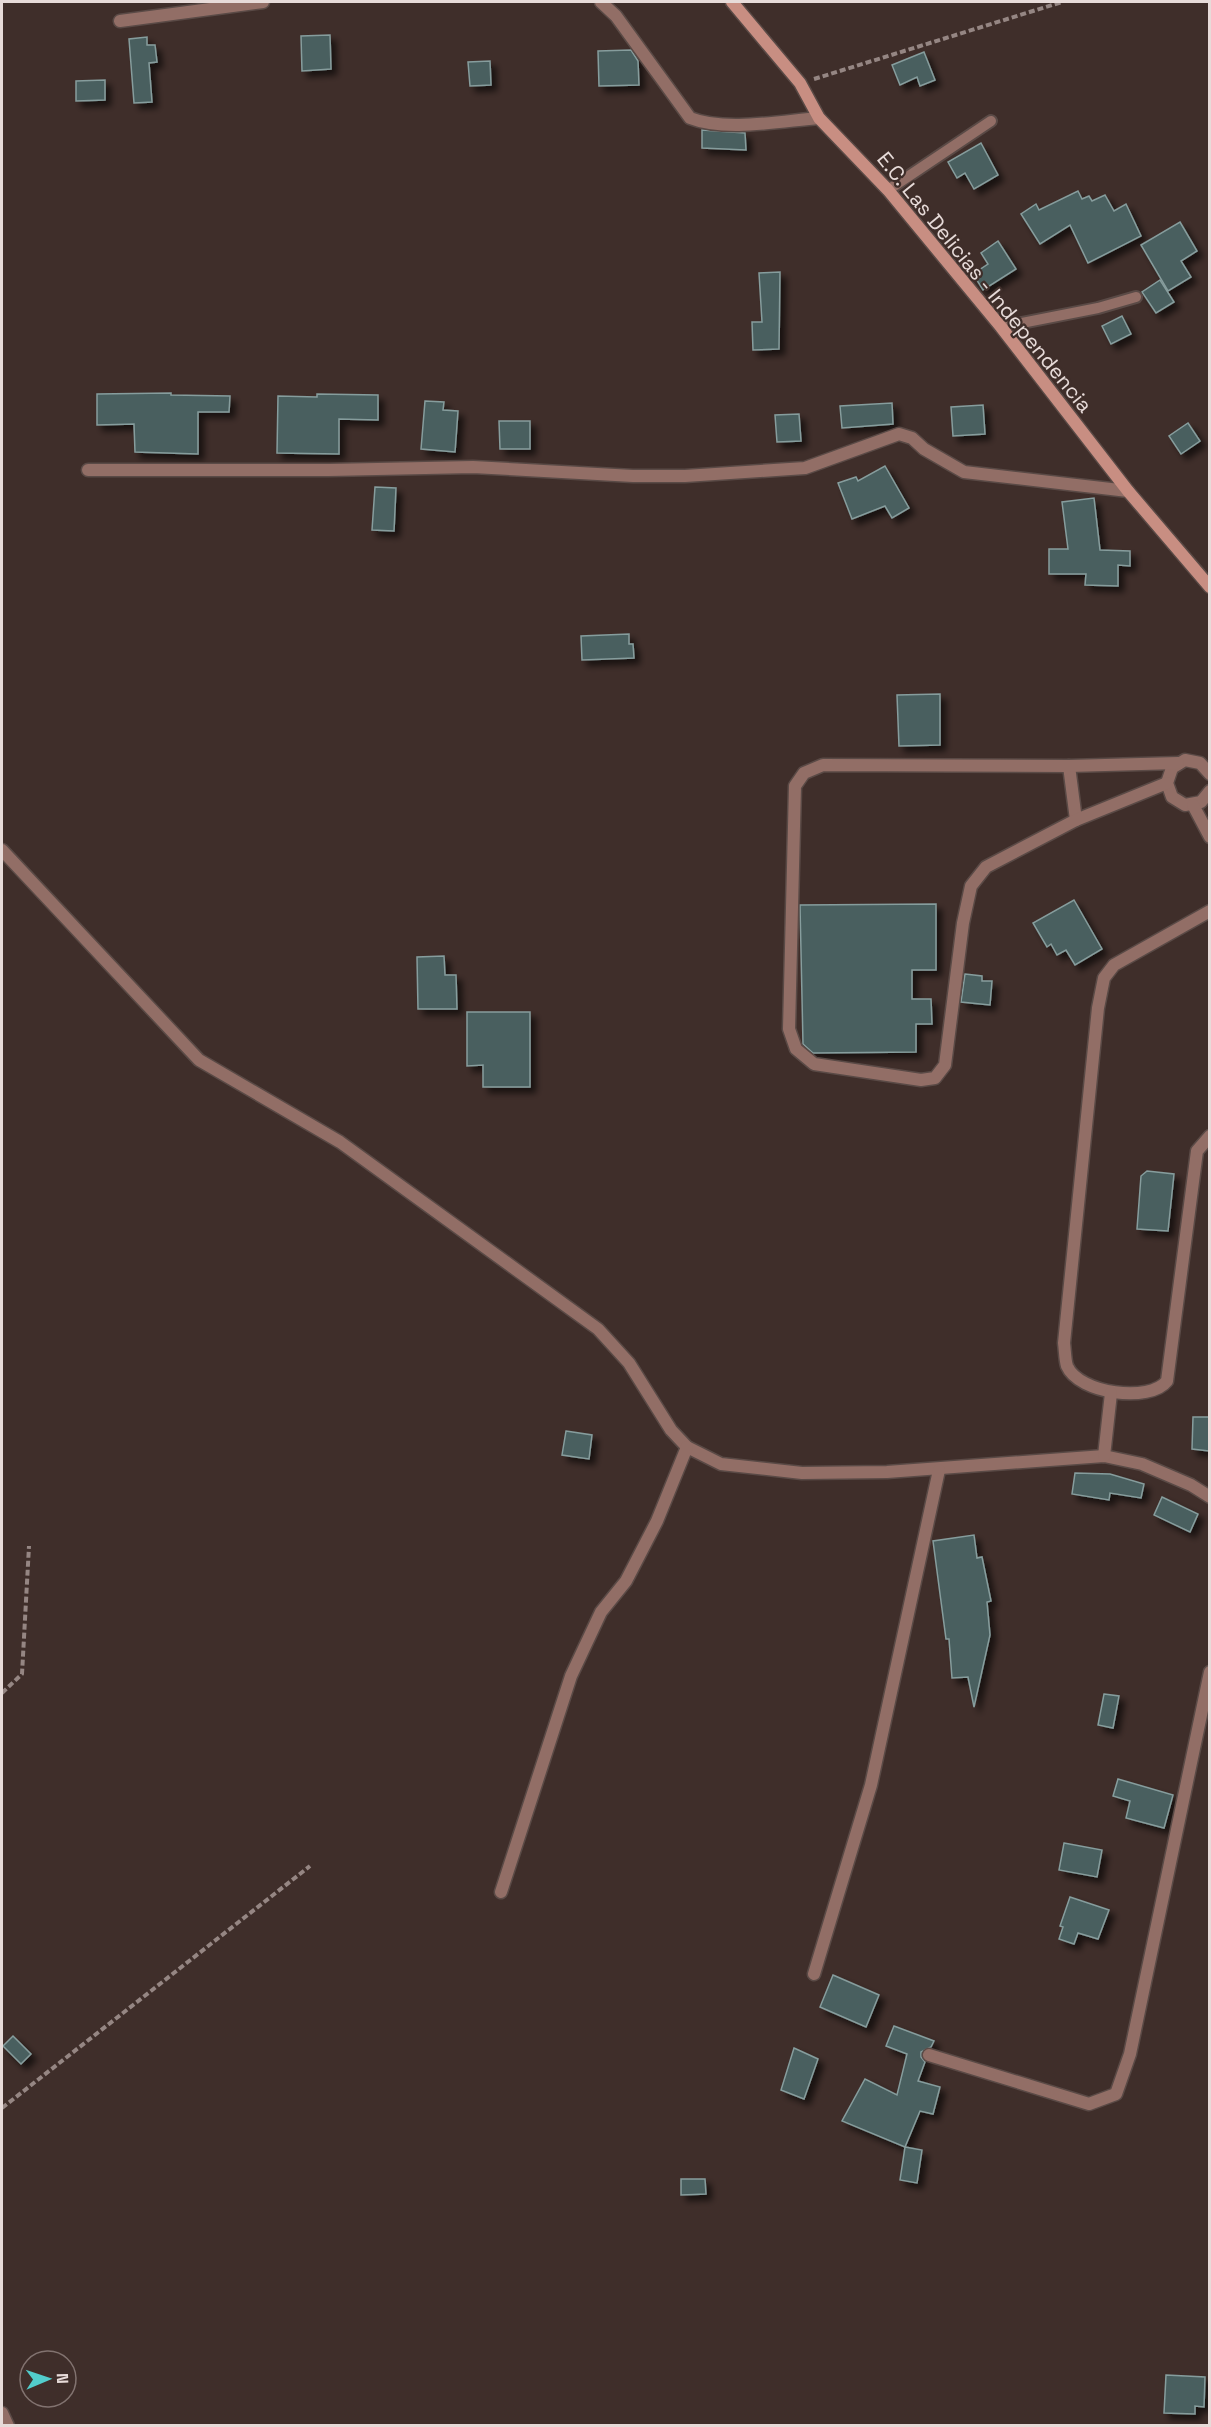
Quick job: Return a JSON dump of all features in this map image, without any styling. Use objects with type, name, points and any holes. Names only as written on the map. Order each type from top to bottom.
[{"type":"street","points":[[120,21],[263,2]]},
{"type":"street","points":[[601,2],[608,6],[690,118],[704,123],[757,123],[819,118]]},
{"type":"street","name":"E.C. Las Delicias - Independencia","points":[[732,2],[800,83],[819,118],[888,190],[1001,327],[1128,491],[1209,587]]},
{"type":"street","points":[[88,470],[329,470],[473,467],[633,476],[685,476],[805,468],[899,434],[912,438],[924,449],[964,472],[1128,491]]},
{"type":"street","points":[[1209,774],[1200,763],[1185,760],[1172,768],[1167,783],[1168,790],[1178,802],[1193,805],[1201,802],[1209,791]]},
{"type":"street","points":[[1167,783],[1076,820],[986,867],[971,886],[963,923],[945,1065],[935,1077],[921,1080],[814,1064],[796,1049],[789,1029],[795,786],[804,772],[823,765],[1069,766],[1178,763]]},
{"type":"street","points":[[1069,766],[1076,820]]},
{"type":"street","points":[[1193,805],[1209,837]]},
{"type":"street","points":[[2,850],[199,1060],[340,1142],[598,1329],[628,1363],[671,1430],[687,1447],[721,1464],[802,1473],[939,1470],[1104,1456],[1142,1464],[1191,1485],[1209,1497]]},
{"type":"street","points":[[1209,911],[1114,965],[1104,978],[1098,1008],[1064,1342],[1068,1367],[1082,1381],[1112,1393],[1150,1393],[1161,1389],[1167,1381],[1197,1151],[1209,1136]]},
{"type":"street","points":[[1104,1456],[1112,1393]]},
{"type":"street","points":[[501,1892],[571,1676],[601,1612],[626,1581],[657,1521],[687,1447]]},
{"type":"street","points":[[814,1974],[871,1785],[939,1470]]},
{"type":"street","points":[[929,2055],[1089,2104],[1116,2094],[1130,2054],[1209,1672]]},
{"type":"street","points":[[2,2413],[8,2426]]},
{"type":"lane","points":[[888,190],[991,121]]},
{"type":"lane","points":[[1001,327],[1098,308],[1136,297]]},
{"type":"path","points":[[800,83],[1062,2]]},
{"type":"path","points":[[2,1693],[22,1674],[29,1545]]},
{"type":"path","points":[[2,2108],[310,1866]]},
{"type":"building","points":[[330,35],[331,69],[302,71],[301,36]]},
{"type":"building","points":[[147,37],[147,45],[155,45],[157,62],[149,63],[152,102],[134,103],[129,39]]},
{"type":"building","points":[[631,50],[638,61],[639,85],[599,86],[598,51]]},
{"type":"building","points":[[924,52],[935,80],[920,86],[917,77],[900,85],[892,65]]},
{"type":"building","points":[[490,61],[491,85],[470,86],[468,62]]},
{"type":"building","points":[[105,80],[105,100],[76,101],[76,81]]},
{"type":"building","points":[[702,130],[745,133],[746,150],[702,148]]},
{"type":"building","points":[[981,143],[998,175],[974,189],[965,173],[957,178],[948,162]]},
{"type":"building","points":[[1078,191],[1082,199],[1089,196],[1092,201],[1105,195],[1114,211],[1126,204],[1141,236],[1088,263],[1070,225],[1040,244],[1021,214],[1036,204],[1039,210]]},
{"type":"building","points":[[1180,222],[1197,251],[1181,261],[1191,277],[1168,291],[1141,245]]},
{"type":"building","points":[[998,241],[1016,269],[983,290],[973,274],[988,264],[981,253]]},
{"type":"building","points":[[780,272],[779,349],[753,350],[752,322],[762,322],[759,273]]},
{"type":"building","points":[[1160,280],[1174,302],[1156,313],[1142,292]]},
{"type":"building","points":[[1122,316],[1131,334],[1111,344],[1102,326]]},
{"type":"building","points":[[171,393],[171,395],[230,396],[229,412],[198,412],[198,454],[135,452],[134,424],[97,425],[97,394]]},
{"type":"building","points":[[317,394],[378,395],[378,420],[339,419],[339,454],[277,453],[278,396],[317,397]]},
{"type":"building","points":[[425,401],[444,402],[443,410],[458,411],[455,452],[421,449]]},
{"type":"building","points":[[892,403],[893,424],[842,428],[840,406]]},
{"type":"building","points":[[983,405],[985,434],[953,436],[951,407]]},
{"type":"building","points":[[799,414],[801,441],[777,442],[775,415]]},
{"type":"building","points":[[499,421],[530,421],[530,449],[500,449]]},
{"type":"building","points":[[1188,423],[1200,441],[1181,454],[1169,436]]},
{"type":"building","points":[[885,466],[909,508],[892,518],[885,506],[852,519],[838,483],[856,477],[858,481]]},
{"type":"building","points":[[375,487],[396,488],[394,531],[372,530]]},
{"type":"building","points":[[1094,498],[1100,550],[1130,551],[1130,566],[1118,565],[1118,586],[1085,585],[1086,574],[1049,574],[1049,549],[1068,549],[1062,502]]},
{"type":"building","points":[[629,634],[629,644],[633,644],[634,658],[582,660],[581,636]]},
{"type":"building","points":[[940,694],[940,745],[899,746],[897,695]]},
{"type":"building","points":[[1074,900],[1102,949],[1075,965],[1066,950],[1057,955],[1051,944],[1047,947],[1033,923]]},
{"type":"building","points":[[936,904],[936,970],[912,970],[912,999],[931,999],[932,1024],[916,1024],[916,1052],[813,1053],[803,1044],[800,905]]},
{"type":"building","points":[[444,956],[445,975],[456,975],[457,1009],[418,1009],[417,957]]},
{"type":"building","points":[[965,974],[982,976],[982,981],[992,981],[990,1005],[961,1002]]},
{"type":"building","points":[[467,1012],[530,1012],[530,1087],[483,1087],[483,1065],[467,1066]]},
{"type":"building","points":[[1147,1171],[1174,1174],[1168,1231],[1137,1229],[1141,1176]]},
{"type":"building","points":[[1193,1417],[1209,1417],[1209,1451],[1192,1449]]},
{"type":"building","points":[[566,1431],[592,1435],[589,1459],[562,1455]]},
{"type":"building","points":[[1075,1473],[1110,1474],[1144,1484],[1141,1498],[1110,1493],[1109,1500],[1072,1494]]},
{"type":"building","points":[[1162,1497],[1198,1514],[1190,1532],[1154,1515]]},
{"type":"building","points":[[974,1535],[977,1558],[982,1557],[991,1601],[987,1602],[990,1635],[974,1707],[968,1677],[952,1678],[949,1639],[946,1639],[933,1541]]},
{"type":"building","points":[[1104,1694],[1119,1696],[1113,1728],[1098,1725]]},
{"type":"building","points":[[1118,1779],[1173,1795],[1164,1828],[1126,1818],[1130,1801],[1113,1796]]},
{"type":"building","points":[[1064,1843],[1102,1850],[1097,1877],[1059,1870]]},
{"type":"building","points":[[1070,1897],[1109,1910],[1098,1939],[1078,1933],[1074,1944],[1059,1939],[1063,1927],[1060,1926]]},
{"type":"building","points":[[833,1975],[879,1995],[866,2027],[820,2007]]},
{"type":"building","points":[[894,2026],[934,2041],[931,2047],[921,2052],[921,2057],[925,2062],[918,2081],[940,2087],[933,2114],[920,2111],[905,2147],[842,2121],[865,2079],[897,2095],[907,2054],[886,2046]]},
{"type":"building","points":[[13,2036],[31,2054],[21,2064],[3,2046]]},
{"type":"building","points":[[794,2048],[818,2059],[804,2099],[781,2090]]},
{"type":"building","points":[[905,2147],[922,2150],[917,2183],[900,2180]]},
{"type":"building","points":[[681,2179],[705,2179],[706,2194],[681,2195]]},
{"type":"building","points":[[1166,2375],[1205,2377],[1204,2407],[1195,2406],[1195,2414],[1164,2413]]}]
